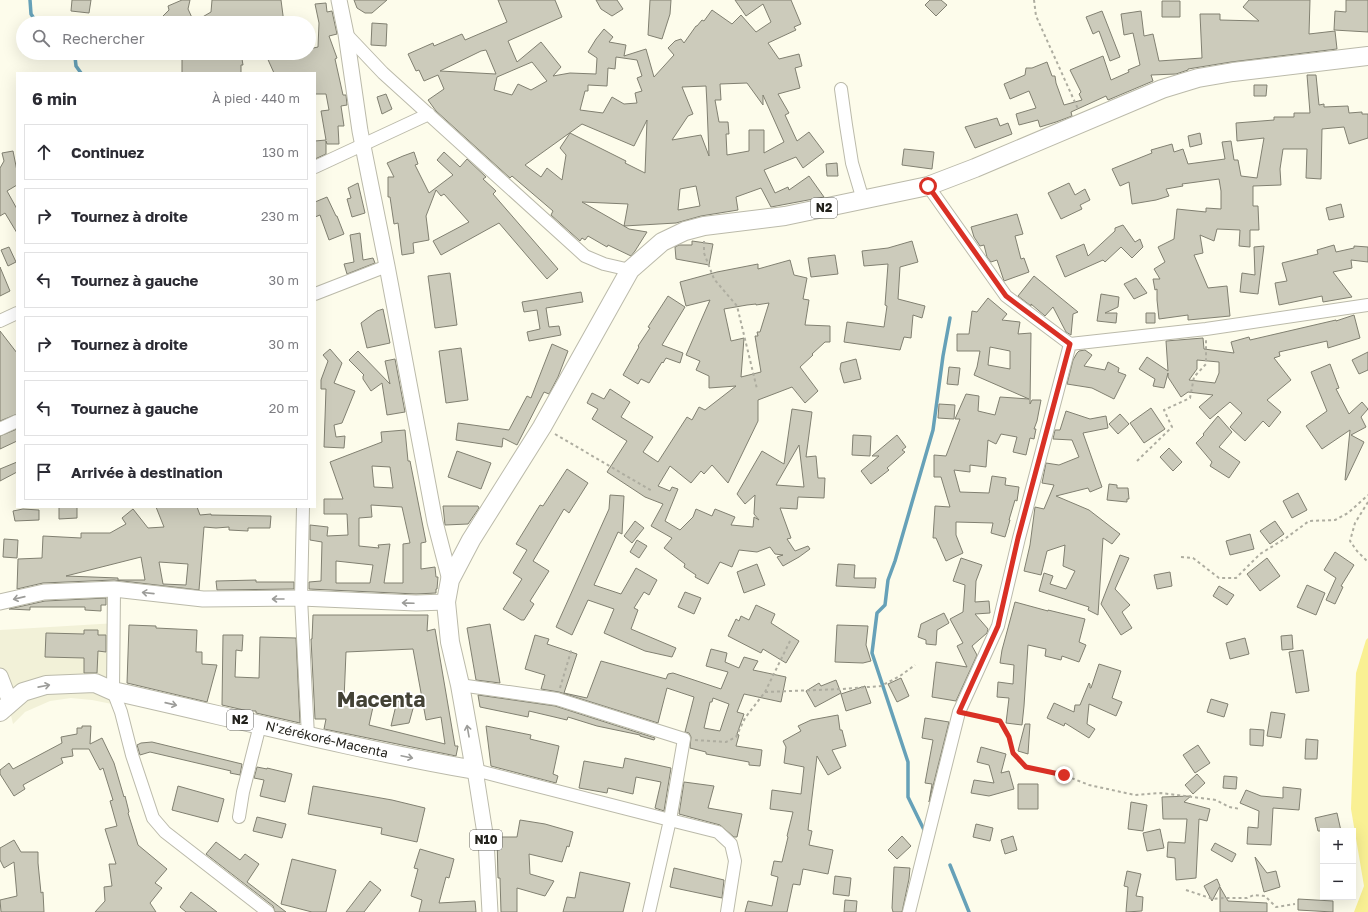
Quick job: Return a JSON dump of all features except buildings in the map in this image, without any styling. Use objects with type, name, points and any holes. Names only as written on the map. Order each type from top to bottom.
[{"type":"highway","name":"N2","points":[[475,770],[460,685],[450,642],[446,602],[450,580],[470,540],[542,427],[630,270],[662,242],[685,231],[704,226],[785,216],[928,186],[975,168],[1083,121],[1162,89],[1198,78],[1233,72],[1368,56]]},
{"type":"highway","name":"N'zérékoré-Macenta","points":[[5,707],[23,692],[46,685],[95,682],[114,691],[308,736],[475,770]]},
{"type":"main road","points":[[338,0],[346,34],[360,131],[364,144],[435,522],[450,580]]},
{"type":"main road","points":[[0,602],[44,592],[114,590],[203,599],[301,598],[416,603],[446,602]]},
{"type":"main road","points":[[0,676],[5,707]]},
{"type":"main road","name":"N10","points":[[475,770],[486,840],[490,912]]},
{"type":"street","points":[[346,34],[383,73],[585,256],[604,264],[630,270]]},
{"type":"street","points":[[842,89],[852,163],[863,200]]},
{"type":"street","points":[[316,167],[429,114]]},
{"type":"street","points":[[928,186],[1006,296],[1070,344],[1206,329],[1368,305]]},
{"type":"street","points":[[316,294],[387,266]]},
{"type":"street","points":[[0,321],[16,313]]},
{"type":"street","points":[[909,912],[959,712],[998,626],[1018,538],[1070,344]]},
{"type":"street","points":[[0,429],[16,421]]},
{"type":"street","points":[[303,508],[301,598],[308,736]]},
{"type":"street","points":[[114,590],[114,691],[132,755],[153,818],[165,832],[268,912]]},
{"type":"street","points":[[460,685],[557,699],[684,739],[670,820],[649,912]]},
{"type":"street","points":[[239,817],[243,792],[260,724]]},
{"type":"street","points":[[475,770],[718,832],[731,844],[735,861],[726,912]]},
{"type":"path","points":[[1034,0],[1036,16],[1083,121]]},
{"type":"path","points":[[704,226],[704,253],[714,279],[737,306],[758,388]]},
{"type":"path","points":[[1137,461],[1172,427],[1164,410],[1190,398],[1194,377],[1206,364],[1206,329]]},
{"type":"path","points":[[542,427],[652,492]]},
{"type":"path","points":[[1181,557],[1193,558],[1219,578],[1236,578],[1260,554],[1286,538],[1309,521],[1335,520],[1348,513],[1368,495]]},
{"type":"path","points":[[1368,502],[1355,523],[1350,541],[1368,562]]},
{"type":"path","points":[[684,739],[726,742],[736,737],[745,718],[765,692],[790,641]]},
{"type":"path","points":[[557,699],[572,648]]},
{"type":"path","points":[[765,692],[881,686],[900,676],[915,665]]},
{"type":"path","points":[[959,712],[1000,721],[1009,737],[1013,753],[1026,767],[1064,775],[1089,785],[1135,795],[1161,793],[1216,800],[1229,807],[1240,809]]},
{"type":"path","points":[[1186,890],[1213,899],[1247,898],[1254,895],[1265,896],[1276,906],[1295,904]]},
{"type":"shaded area","points":[[117,623],[112,704],[71,698],[50,701],[25,712],[13,724],[0,668],[0,630]]},
{"type":"shaded area","points":[[1368,638],[1368,912],[1354,912],[1364,886],[1356,839],[1356,828],[1354,828],[1351,809],[1356,673],[1366,640]]},
{"type":"waterway","points":[[30,0],[32,16]]},
{"type":"waterway","points":[[75,60],[76,66],[80,72]]},
{"type":"waterway","points":[[926,834],[908,797],[908,762],[872,653],[877,613],[885,605],[888,580],[895,561],[933,430],[943,356],[950,318]]},
{"type":"waterway","points":[[950,865],[969,912]]},
{"type":"district","name":"Macenta","points":[[381,700]]},
{"type":"route","points":[[928,186],[1006,296],[1070,344],[1018,538],[998,626],[959,712],[1000,721],[1009,737],[1013,753],[1026,767],[1064,775]]}]
